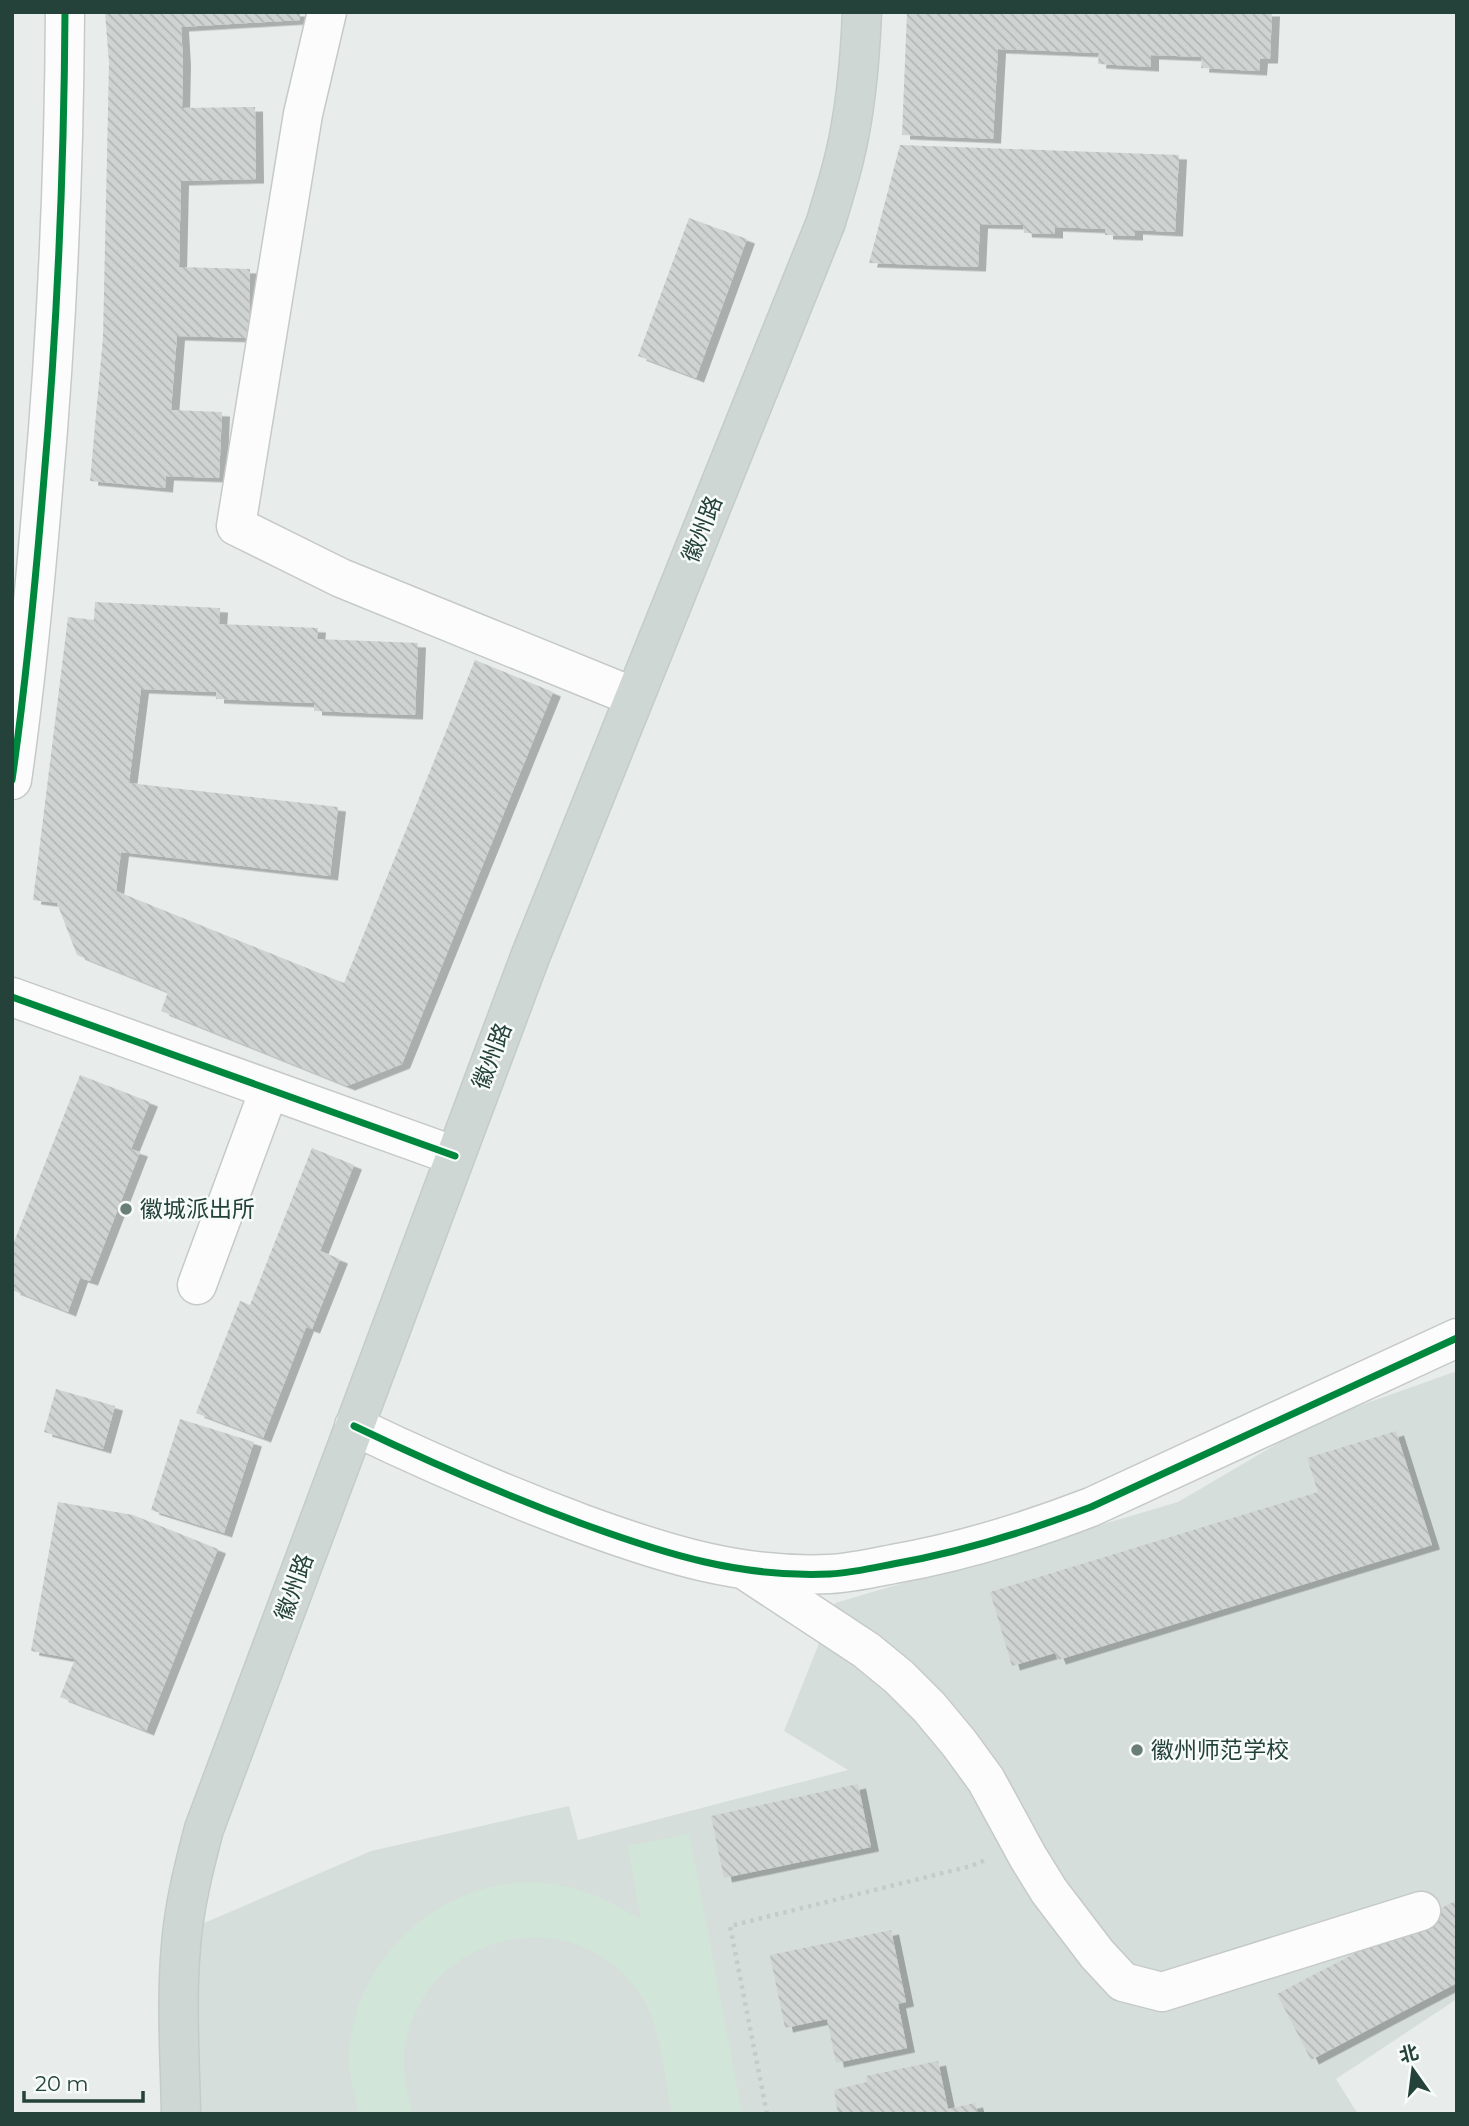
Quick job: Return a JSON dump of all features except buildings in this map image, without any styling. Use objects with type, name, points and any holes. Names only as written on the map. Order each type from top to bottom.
[{"type":"main road","name":"徽州路","points":[[181,2114],[181,1946],[186,1903],[204,1829],[530,957],[826,222],[844,157],[854,103],[862,12]]},
{"type":"street","points":[[12,780],[32,622],[54,364],[65,12]]},
{"type":"street","points":[[327,12],[303,114],[236,526],[341,578],[634,697]]},
{"type":"street","points":[[12,997],[455,1156]]},
{"type":"street","points":[[197,1285],[269,1090]]},
{"type":"street","points":[[354,1426],[433,1464],[537,1507],[653,1549],[701,1562],[744,1569],[831,1574],[930,1558],[1036,1528],[1091,1507],[1457,1338]]},
{"type":"street","points":[[744,1569],[866,1650],[900,1677],[929,1707],[960,1743],[986,1780],[1049,1891],[1073,1924],[1124,1982],[1163,1992],[1421,1911]]},
{"type":"path","points":[[767,2114],[730,1926],[971,1866],[1021,1843]]},
{"type":"shaded area","name":"徽州师范学校","points":[[1457,1371],[1457,1999],[1336,2079],[1358,2114],[196,2114],[195,1927],[371,1851],[569,1806],[578,1840],[848,1770],[784,1731],[835,1603],[1178,1502],[1316,1421]]},
{"type":"green space","points":[[689,1834],[742,2114],[672,2114],[658,2036],[641,1995],[614,1965],[582,1946],[546,1938],[509,1940],[475,1951],[444,1972],[420,2002],[406,2040],[404,2068],[412,2114],[359,2114],[349,2063],[355,2018],[369,1983],[390,1951],[416,1925],[447,1904],[482,1890],[519,1883],[558,1885],[580,1890],[641,1920],[628,1846]]},
{"type":"cycle path","points":[[12,780],[33,599],[52,371],[61,192],[65,12]]},
{"type":"cycle path","points":[[12,997],[455,1156]]},
{"type":"cycle path","points":[[354,1426],[496,1490],[644,1545],[734,1568],[797,1574],[838,1573],[969,1547],[1091,1507],[1457,1338]]},
{"type":"place","name":"徽城派出所","points":[[126,1209]]},
{"type":"place","name":"徽州师范学校","points":[[1137,1750]]}]
